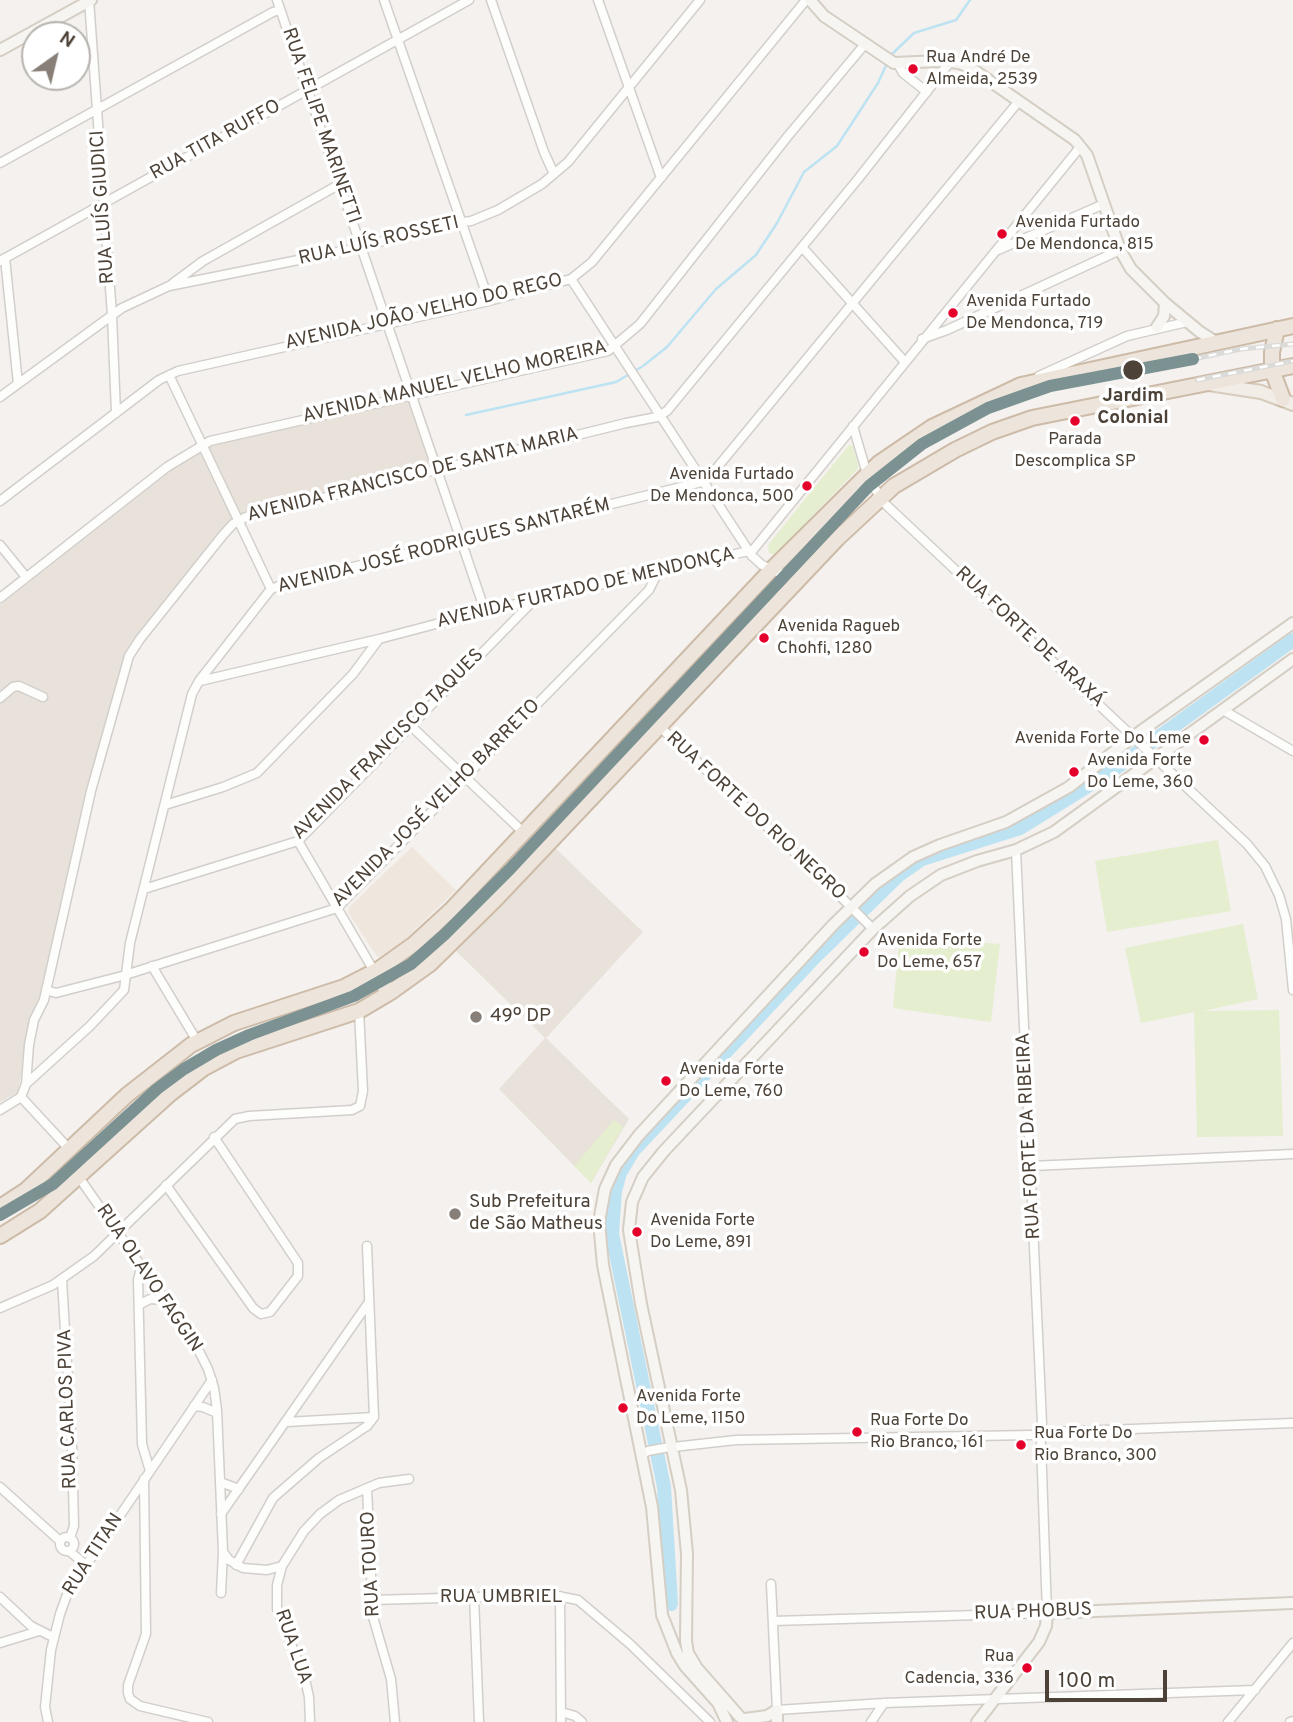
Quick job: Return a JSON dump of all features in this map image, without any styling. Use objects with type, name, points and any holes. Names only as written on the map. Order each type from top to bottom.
[{"type":"highway","points":[[0,1207],[26,1190],[151,1075],[197,1041],[234,1023],[344,987],[377,970],[430,932],[772,569],[867,474],[932,427],[1021,385],[1293,326]]},
{"type":"highway","points":[[1277,329],[1272,352],[1272,370],[1288,401]]},
{"type":"highway","points":[[0,1236],[40,1211],[170,1094],[218,1059],[359,1011],[430,964],[457,940],[879,497],[894,486],[955,450],[992,432],[1032,418],[1293,366]]},
{"type":"highway","points":[[392,960],[404,970],[405,983]]},
{"type":"highway","points":[[377,970],[382,984],[391,992]]},
{"type":"highway","points":[[68,1153],[85,1155],[90,1166]]},
{"type":"highway","points":[[68,1153],[66,1173],[77,1177]]},
{"type":"main road","points":[[0,50],[90,0]]},
{"type":"main road","points":[[808,0],[824,16],[896,63],[950,62],[971,68],[1081,146],[1087,155],[1120,250],[1138,277],[1164,303],[1216,342]]},
{"type":"main road","points":[[1157,327],[1164,316],[1164,303]]},
{"type":"main road","points":[[1204,383],[1261,392],[1288,401]]},
{"type":"main road","points":[[778,1722],[777,1710],[767,1716],[728,1722],[718,1703],[685,1666],[662,1615],[645,1453],[603,1265],[599,1223],[605,1189],[616,1165],[632,1143],[854,910],[875,884],[914,857],[1006,822],[1069,787],[1293,623]]},
{"type":"main road","points":[[744,1719],[697,1668],[688,1653],[686,1524],[668,1447],[629,1230],[632,1202],[643,1177],[870,926],[941,875],[1016,850],[1054,832],[1293,659]]},
{"type":"main road","name":"RUA PHOBUS","points":[[1046,1614],[1293,1603]]},
{"type":"main road","points":[[977,1722],[1039,1642],[1046,1626],[1046,1614]]},
{"type":"street","name":"RUA LUÍS GIUDICI","points":[[90,0],[112,315],[116,413]]},
{"type":"street","name":"RUA FELIPE MARINETTI","points":[[277,0],[485,611]]},
{"type":"street","points":[[384,0],[489,301]]},
{"type":"street","name":"RUA TITA RUFFO","points":[[3,259],[469,0]]},
{"type":"street","points":[[491,0],[554,174]]},
{"type":"street","points":[[598,0],[661,178]]},
{"type":"street","name":"RUA LUÍS ROSSETI","points":[[0,397],[112,315],[169,286],[471,221],[498,210],[542,184],[568,162],[700,0]]},
{"type":"street","name":"AVENIDA JOÃO VELHO DO REGO","points":[[0,501],[169,375],[489,301],[571,279],[592,262],[808,0]]},
{"type":"street","points":[[0,163],[272,12],[281,10]]},
{"type":"street","name":"AVENIDA MANUEL VELHO MOREIRA","points":[[0,598],[167,467],[201,445],[411,394],[608,351],[640,324],[788,136],[865,44]]},
{"type":"street","points":[[660,416],[690,385],[950,62]]},
{"type":"street","points":[[896,63],[903,73],[927,92]]},
{"type":"street","points":[[704,483],[1019,101]]},
{"type":"street","name":"AVENIDA FURTADO DE MENDONÇA","points":[[199,681],[485,611],[749,552],[756,548],[904,361],[1081,146]]},
{"type":"street","points":[[169,286],[198,264],[340,184]]},
{"type":"street","points":[[995,251],[1104,204]]},
{"type":"street","points":[[1016,225],[1020,233],[1028,237]]},
{"type":"street","points":[[802,247],[904,361]]},
{"type":"street","points":[[922,339],[1120,250]]},
{"type":"street","points":[[3,259],[18,384]]},
{"type":"street","points":[[198,264],[198,273],[206,279]]},
{"type":"street","points":[[571,279],[749,552],[757,562],[798,581]]},
{"type":"street","points":[[1021,385],[1112,341],[1157,327],[1187,322]]},
{"type":"street","points":[[169,375],[271,589]]},
{"type":"street","name":"AVENIDA FRANCISCO DE SANTA MARIA","points":[[26,1084],[34,1020],[46,990],[91,791],[132,650],[195,567],[237,521],[660,416]]},
{"type":"street","name":"RUA FORTE DE ARAXÁ","points":[[853,426],[867,474],[879,497],[1156,756],[1247,844],[1265,866],[1279,895],[1286,919],[1293,990]]},
{"type":"street","name":"AVENIDA JOSÉ RODRIGUES SANTARÉM","points":[[21,1097],[26,1084],[90,1026],[124,990],[130,943],[192,694],[199,681],[271,589],[704,483]]},
{"type":"street","points":[[0,545],[26,577]]},
{"type":"street","name":"AVENIDA JOSÉ VELHO BARRETO","points":[[46,990],[56,993],[127,974],[337,908],[649,590],[658,572]]},
{"type":"street","name":"AVENIDA FRANCISCO TAQUES","points":[[144,889],[298,841],[534,600]]},
{"type":"street","points":[[503,607],[507,626]]},
{"type":"street","points":[[166,805],[257,773],[353,674],[379,639]]},
{"type":"street","points":[[0,698],[13,687],[19,686],[43,697]]},
{"type":"street","points":[[1223,710],[1293,751]]},
{"type":"street","points":[[411,726],[523,832]]},
{"type":"street","name":"RUA FORTE DO RIO NEGRO","points":[[659,726],[854,910]]},
{"type":"street","points":[[298,841],[377,970]]},
{"type":"street","name":"RUA FORTE DA RIBEIRA","points":[[1016,850],[1042,1423]]},
{"type":"street","points":[[854,910],[870,926]]},
{"type":"street","points":[[152,966],[197,1041]]},
{"type":"street","points":[[0,1308],[62,1280],[94,1256],[214,1137],[241,1117],[352,1111],[360,1106],[363,1091],[359,1011]]},
{"type":"street","points":[[0,1110],[21,1097],[68,1153]]},
{"type":"street","points":[[166,1185],[253,1308],[261,1314],[270,1312],[298,1276],[300,1268],[214,1137]]},
{"type":"street","points":[[1032,1166],[1293,1154]]},
{"type":"street","name":"RUA OLAVO FAGGIN","points":[[77,1177],[165,1300],[200,1353],[212,1380],[217,1413],[223,1552],[221,1593]]},
{"type":"street","points":[[236,1565],[273,1497],[319,1458],[367,1426],[374,1417],[367,1246]]},
{"type":"street","points":[[141,1267],[138,1280],[142,1444],[150,1471]]},
{"type":"street","name":"RUA CARLOS PIVA","points":[[62,1280],[72,1447],[74,1526],[70,1538]]},
{"type":"street","points":[[139,1305],[150,1299],[165,1300]]},
{"type":"street","points":[[221,1514],[369,1302]]},
{"type":"street","name":"RUA TITAN","points":[[48,1722],[45,1707],[46,1684],[53,1637],[63,1603],[85,1564],[212,1380]]},
{"type":"street","points":[[194,1406],[217,1413]]},
{"type":"street","points":[[287,1422],[374,1417]]},
{"type":"street","points":[[1041,1443],[1032,1435],[1034,1426],[1042,1423],[1048,1426],[1051,1432]]},
{"type":"street","points":[[1051,1432],[1293,1423]]},
{"type":"street","points":[[1041,1443],[1047,1440],[1051,1432]]},
{"type":"street","points":[[645,1453],[668,1447],[736,1440],[1032,1435]]},
{"type":"street","points":[[1041,1443],[1046,1614]]},
{"type":"street","points":[[144,1479],[147,1621],[128,1693],[133,1702],[208,1722]]},
{"type":"street","name":"RUA LUA","points":[[310,1722],[305,1679],[277,1609],[277,1585],[282,1566],[304,1531],[320,1514],[339,1500],[379,1483],[409,1479]]},
{"type":"street","points":[[220,1482],[239,1489]]},
{"type":"street","points":[[0,1487],[60,1541],[62,1549],[69,1551],[85,1564]]},
{"type":"street","name":"RUA TOURO","points":[[367,1488],[375,1626],[391,1679],[395,1722]]},
{"type":"street","points":[[60,1541],[65,1537],[70,1538],[73,1546],[69,1551]]},
{"type":"street","points":[[223,1552],[236,1565],[259,1571],[282,1566]]},
{"type":"street","points":[[771,1584],[777,1710],[884,1703],[1255,1690]]},
{"type":"street","points":[[474,1596],[479,1722]]},
{"type":"street","name":"RUA UMBRIEL","points":[[372,1600],[474,1596],[560,1596],[578,1600],[630,1644],[710,1722]]},
{"type":"street","points":[[560,1596],[561,1717],[575,1716],[582,1722]]},
{"type":"street","points":[[0,1597],[39,1632],[53,1637]]},
{"type":"street","name":"RUA PHOBUS","points":[[773,1621],[1046,1614]]},
{"type":"street","points":[[0,1643],[39,1632]]},
{"type":"street","points":[[1228,1722],[1293,1643]]},
{"type":"street","points":[[872,1722],[884,1703]]},
{"type":"shaded area","points":[[418,397],[444,473],[237,517],[129,646],[92,769],[39,1000],[31,1021],[18,1092],[0,1102],[0,605],[148,485],[203,447]]},
{"type":"shaded area","points":[[412,847],[456,890],[398,946],[379,957],[348,912],[349,907]]},
{"type":"shaded area","points":[[555,848],[643,932],[546,1038],[629,1119],[591,1183],[499,1089],[545,1038],[456,951]]},
{"type":"green space","points":[[849,445],[853,446],[857,470],[778,551],[769,553],[768,545]]},
{"type":"green space","points":[[1218,840],[1231,911],[1107,932],[1095,861]]},
{"type":"green space","points":[[1243,924],[1258,999],[1203,1011],[1279,1010],[1283,1136],[1197,1137],[1194,1012],[1141,1023],[1125,948]]},
{"type":"green space","points":[[909,938],[1000,944],[991,1022],[893,1008],[899,944]]},
{"type":"green space","points":[[614,1120],[623,1127],[591,1183],[574,1166]]},
{"type":"waterway","points":[[891,55],[914,33],[956,20],[970,0]]},
{"type":"waterway","points":[[466,415],[616,382],[667,347],[716,289],[756,255],[777,223],[804,172],[837,146],[878,83],[888,61]]},
{"type":"waterway","points":[[671,1604],[664,1487],[612,1234],[615,1191],[620,1173],[633,1151],[815,957],[899,875],[922,859],[1020,828],[1109,773],[1293,640]]},
{"type":"railway","points":[[1193,359],[1241,349],[1293,344]]},
{"type":"railway","points":[[1197,380],[1293,361]]},
{"type":"transit line","points":[[0,1215],[53,1184],[157,1089],[184,1069],[249,1035],[354,996],[411,964],[510,869],[869,486],[922,444],[988,408],[1050,386],[1193,359]]},
{"type":"place","name":"Rua André De Almeida, 2539","points":[[913,69]]},
{"type":"place","name":"Avenida Furtado De Mendonca, 815","points":[[1002,234]]},
{"type":"place","name":"Avenida Furtado De Mendonca, 719","points":[[953,313]]},
{"type":"place","name":"Jardim Colonial","points":[[1133,370]]},
{"type":"place","name":"Parada Descomplica SP","points":[[1075,421]]},
{"type":"place","name":"Avenida Furtado De Mendonca, 500","points":[[807,486]]},
{"type":"place","name":"Avenida Ragueb Chohfi, 1280","points":[[764,638]]},
{"type":"place","name":"Avenida Forte Do Leme","points":[[1204,740]]},
{"type":"place","name":"Avenida Forte Do Leme, 360","points":[[1074,772]]},
{"type":"place","name":"Avenida Forte Do Leme, 657","points":[[864,952]]},
{"type":"place","name":"49º DP","points":[[476,1017]]},
{"type":"place","name":"Avenida Forte Do Leme, 760","points":[[666,1081]]},
{"type":"place","name":"Sub Prefeitura de São Matheus","points":[[455,1214]]},
{"type":"place","name":"Avenida Forte Do Leme, 891","points":[[637,1232]]},
{"type":"place","name":"Avenida Forte Do Leme, 1150","points":[[623,1408]]},
{"type":"place","name":"Rua Forte Do Rio Branco, 161","points":[[857,1432]]},
{"type":"place","name":"Rua Forte Do Rio Branco, 300","points":[[1021,1445]]},
{"type":"place","name":"Rua Cadencia, 336","points":[[1027,1668]]}]
